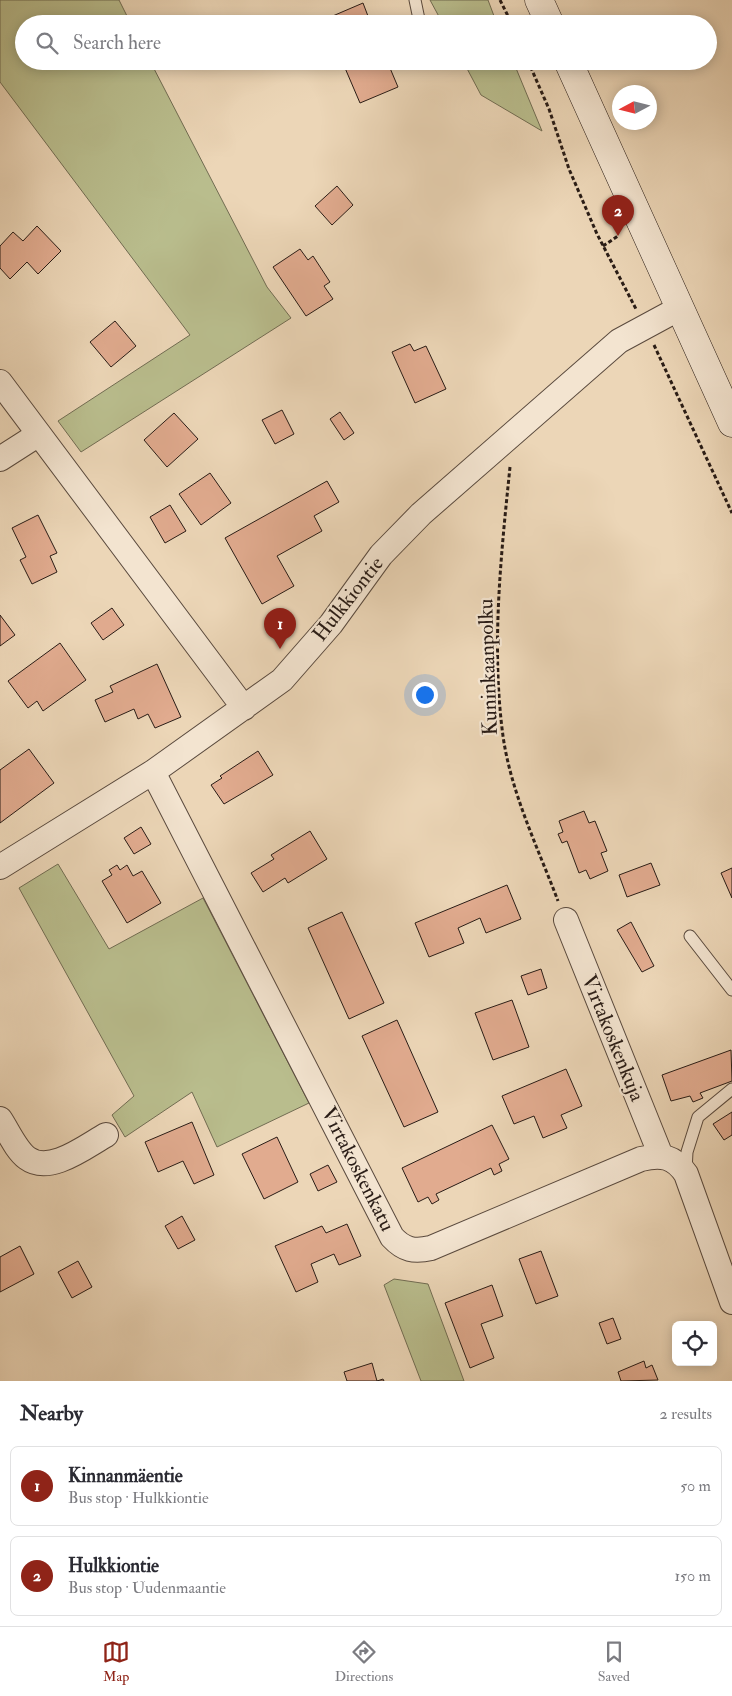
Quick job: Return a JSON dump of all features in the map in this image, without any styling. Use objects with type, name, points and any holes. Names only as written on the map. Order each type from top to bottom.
[{"type":"main road","points":[[539,0],[546,15]]},
{"type":"main road","points":[[572,70],[732,423]]},
{"type":"street","name":"Hulkkiontie","points":[[0,867],[153,772],[282,680],[331,624],[381,555],[415,521],[619,341],[680,308]]},
{"type":"street","points":[[0,382],[244,708]]},
{"type":"street","points":[[0,459],[39,434]]},
{"type":"street","name":"Virtakoskenkatu","points":[[153,772],[392,1238],[400,1246],[409,1250],[431,1248],[641,1160],[661,1156]]},
{"type":"street","name":"Virtakoskenkuja","points":[[566,920],[661,1156]]},
{"type":"street","points":[[0,1119],[27,1158],[38,1162],[49,1163],[60,1160],[106,1135]]},
{"type":"street","points":[[661,1156],[678,1163],[686,1174],[732,1302]]},
{"type":"lane","points":[[415,0],[418,15]]},
{"type":"lane","points":[[690,936],[732,990]]},
{"type":"lane","points":[[686,1174],[687,1152],[698,1117],[732,1089]]},
{"type":"path","points":[[500,0],[508,15]]},
{"type":"path","points":[[532,70],[549,109],[569,169],[603,246],[645,326],[732,513]]},
{"type":"path","points":[[603,246],[618,236]]},
{"type":"path","name":"Kuninkaanpolku","points":[[514,433],[502,552],[498,653],[503,736],[512,776],[524,813],[566,920]]},
{"type":"green space","points":[[0,0],[119,0],[126,15],[15,15],[15,70],[155,70],[267,287],[291,318],[81,452],[58,421],[190,335],[0,82]]},
{"type":"green space","points":[[430,0],[488,0],[494,15],[438,15]]},
{"type":"green space","points":[[468,70],[517,70],[542,131],[481,95]]},
{"type":"green space","points":[[58,864],[109,949],[203,898],[309,1103],[217,1147],[192,1092],[125,1137],[112,1115],[134,1096],[19,888]]},
{"type":"green space","points":[[394,1279],[428,1284],[464,1381],[421,1381],[384,1285]]},
{"type":"building","points":[[363,3],[368,15],[335,15]]},
{"type":"building","points":[[346,70],[391,70],[398,87],[360,103]]},
{"type":"building","points":[[337,186],[353,205],[332,225],[315,206]]},
{"type":"building","points":[[37,226],[61,251],[38,274],[27,262],[10,279],[0,268],[0,246],[13,232],[23,241]]},
{"type":"building","points":[[300,249],[308,260],[313,256],[330,282],[324,286],[333,299],[306,316],[273,267]]},
{"type":"building","points":[[115,321],[136,346],[111,367],[90,342]]},
{"type":"building","points":[[410,344],[414,351],[426,346],[446,389],[415,403],[392,352]]},
{"type":"building","points":[[282,410],[294,434],[275,444],[262,420]]},
{"type":"building","points":[[340,412],[354,433],[344,440],[330,419]]},
{"type":"building","points":[[174,413],[198,439],[167,467],[144,440]]},
{"type":"building","points":[[210,473],[231,503],[201,525],[179,494]]},
{"type":"building","points":[[327,481],[339,502],[314,516],[322,531],[277,556],[294,586],[262,604],[225,538]]},
{"type":"building","points":[[170,505],[186,531],[165,543],[150,517]]},
{"type":"building","points":[[38,515],[57,553],[50,556],[57,572],[32,584],[20,560],[26,557],[12,528]]},
{"type":"building","points":[[112,608],[124,625],[103,640],[91,623]]},
{"type":"building","points":[[0,615],[15,635],[0,646]]},
{"type":"building","points":[[60,643],[86,680],[43,711],[37,701],[28,708],[8,681]]},
{"type":"building","points":[[157,664],[181,717],[155,728],[148,714],[138,719],[134,709],[105,722],[95,700],[113,692],[110,686]]},
{"type":"building","points":[[29,749],[54,783],[0,823],[0,770]]},
{"type":"building","points":[[258,751],[273,775],[224,804],[211,785],[222,778],[220,776]]},
{"type":"building","points":[[584,811],[589,823],[595,821],[607,851],[601,853],[608,871],[590,879],[586,870],[579,873],[567,841],[562,843],[558,834],[563,832],[559,821]]},
{"type":"building","points":[[141,827],[151,844],[134,854],[124,838]]},
{"type":"building","points":[[310,831],[327,859],[288,883],[285,878],[263,892],[251,873],[274,859],[271,855]]},
{"type":"building","points":[[651,863],[660,885],[627,897],[619,875]]},
{"type":"building","points":[[117,865],[120,870],[127,865],[133,876],[142,871],[161,903],[127,923],[102,881],[112,875],[109,870]]},
{"type":"building","points":[[732,868],[732,898],[721,873]]},
{"type":"building","points":[[507,885],[521,919],[486,933],[480,918],[458,928],[464,943],[429,957],[415,923]]},
{"type":"building","points":[[342,912],[384,1003],[349,1019],[308,928]]},
{"type":"building","points":[[631,922],[654,966],[642,972],[617,930]]},
{"type":"building","points":[[541,969],[547,988],[528,995],[521,976]]},
{"type":"building","points":[[512,1000],[529,1047],[493,1060],[475,1013]]},
{"type":"building","points":[[397,1020],[438,1112],[404,1127],[362,1036]]},
{"type":"building","points":[[731,1050],[732,1081],[700,1093],[703,1098],[693,1102],[690,1096],[671,1101],[662,1075]]},
{"type":"building","points":[[566,1069],[582,1106],[561,1115],[567,1128],[543,1138],[534,1116],[514,1124],[502,1096]]},
{"type":"building","points":[[732,1112],[732,1135],[724,1140],[713,1124]]},
{"type":"building","points":[[192,1122],[214,1175],[194,1184],[183,1161],[158,1172],[145,1142]]},
{"type":"building","points":[[492,1125],[509,1159],[499,1164],[502,1171],[494,1175],[491,1168],[436,1194],[439,1200],[432,1204],[428,1197],[418,1202],[402,1168]]},
{"type":"building","points":[[277,1137],[298,1182],[264,1199],[242,1154]]},
{"type":"building","points":[[328,1165],[337,1182],[318,1191],[310,1174]]},
{"type":"building","points":[[182,1216],[195,1240],[178,1249],[165,1226]]},
{"type":"building","points":[[347,1224],[361,1256],[339,1265],[334,1254],[311,1264],[318,1282],[296,1292],[275,1246],[322,1226],[326,1233]]},
{"type":"building","points":[[20,1246],[34,1274],[0,1292],[0,1257]]},
{"type":"building","points":[[541,1251],[558,1296],[536,1304],[519,1259]]},
{"type":"building","points":[[78,1261],[92,1287],[72,1298],[58,1272]]},
{"type":"building","points":[[492,1285],[503,1316],[481,1324],[494,1358],[470,1368],[445,1303]]},
{"type":"building","points":[[613,1318],[621,1339],[607,1344],[599,1323]]},
{"type":"building","points":[[644,1361],[646,1368],[652,1365],[658,1380],[621,1381],[618,1372]]},
{"type":"building","points":[[372,1363],[377,1381],[347,1381],[344,1372]]},
{"type":"place","name":"Hulkkiontie","points":[[618,236]]},
{"type":"place","name":"Kinnanmäentie","points":[[280,649]]}]
